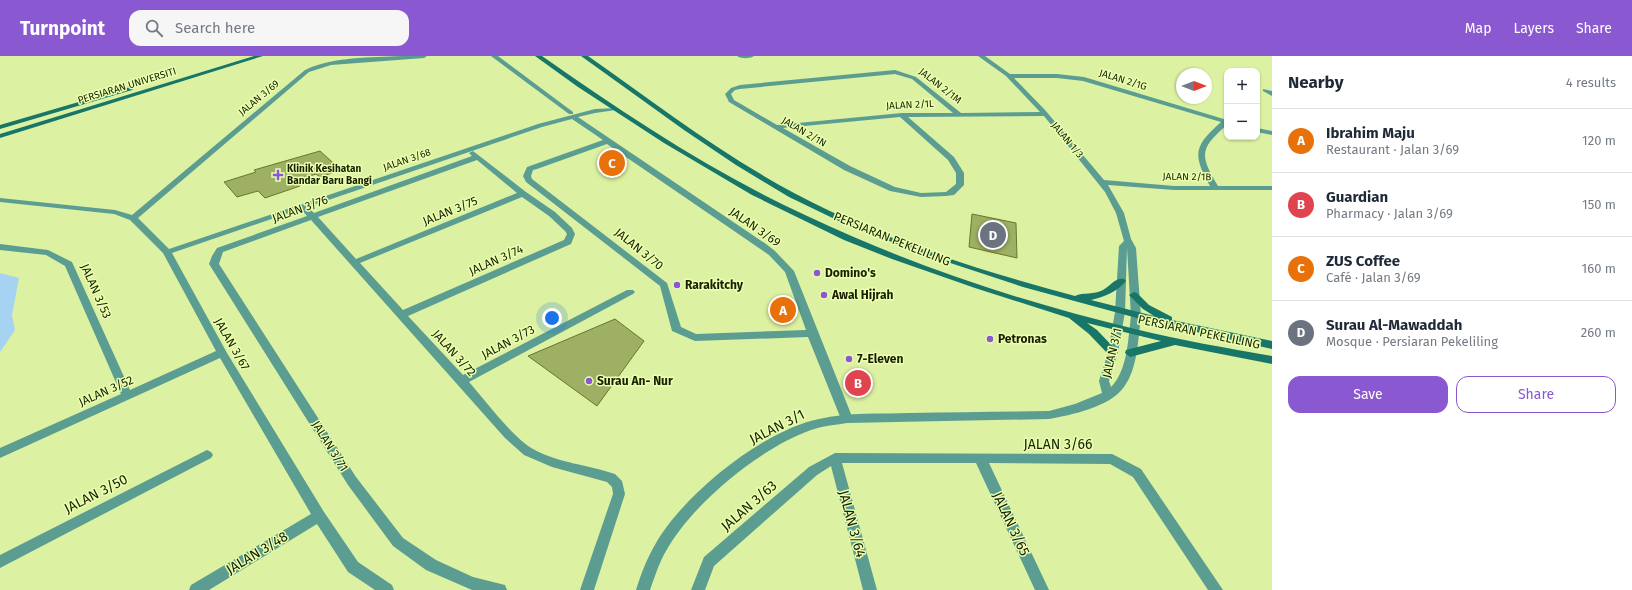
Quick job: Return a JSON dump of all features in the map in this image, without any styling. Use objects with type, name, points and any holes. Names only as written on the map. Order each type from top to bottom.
[{"type":"main road","name":"PERSIARAN UNIVERSITI","points":[[0,127],[244,56]]},
{"type":"main road","name":"PERSIARAN UNIVERSITI","points":[[0,136],[260,56]]},
{"type":"main road","name":"PERSIARAN PEKELILING","points":[[538,56],[600,100],[698,162],[765,198],[822,226],[895,257],[994,291],[1118,328],[1272,360]]},
{"type":"main road","name":"PERSIARAN PEKELILING","points":[[584,56],[766,180],[823,210],[895,241],[1015,283],[1120,312],[1272,345]]},
{"type":"main road","points":[[1067,297],[1095,297],[1108,292],[1121,281]]},
{"type":"main road","points":[[1134,295],[1146,307],[1184,327]]},
{"type":"main road","points":[[1069,314],[1093,332],[1113,352]]},
{"type":"main road","points":[[1130,353],[1156,345],[1180,341]]},
{"type":"street","name":"JALAN 3/69","points":[[133,218],[307,72],[318,66],[330,63],[424,56]]},
{"type":"street","name":"JALAN 3/69","points":[[494,56],[608,141],[772,253],[789,271],[812,333],[847,419]]},
{"type":"street","points":[[740,56],[751,56]]},
{"type":"street","name":"JALAN 1/3","points":[[980,56],[1009,76],[1045,114],[1102,182],[1119,209],[1128,242],[1132,248],[1136,316]]},
{"type":"street","name":"JALAN 2/1N","points":[[902,115],[951,159],[960,173],[960,185],[951,193],[921,195],[894,189],[847,168],[731,101],[728,94],[729,91],[740,87],[889,72],[909,75]]},
{"type":"street","name":"JALAN 2/1M","points":[[909,75],[959,114]]},
{"type":"street","name":"JALAN 2/1G","points":[[1009,76],[1058,76],[1084,79],[1224,121]]},
{"type":"street","points":[[1265,90],[1272,94]]},
{"type":"street","name":"JALAN 3/68","points":[[572,115],[590,107],[600,100]]},
{"type":"street","name":"JALAN 3/68","points":[[167,252],[540,125],[572,115],[596,110],[614,109]]},
{"type":"street","name":"JALAN 2/1L","points":[[776,127],[902,115],[1045,114]]},
{"type":"street","points":[[1215,188],[1204,170],[1200,154],[1203,144],[1210,135],[1224,124]]},
{"type":"street","points":[[1260,131],[1272,133]]},
{"type":"street","name":"JALAN 3/70","points":[[608,141],[534,167],[530,169],[527,176],[529,180],[664,285],[676,329],[695,338],[812,333]]},
{"type":"street","points":[[468,150],[523,194]]},
{"type":"street","name":"JALAN 3/76","points":[[220,250],[477,157]]},
{"type":"street","name":"JALAN 2/1B","points":[[1102,182],[1174,188],[1272,188]]},
{"type":"street","name":"JALAN 3/74","points":[[402,315],[568,242],[571,234],[569,230],[552,214],[523,194]]},
{"type":"street","name":"JALAN 3/75","points":[[353,263],[523,194]]},
{"type":"street","name":"JALAN 3/67","points":[[0,200],[115,212],[133,218],[167,252],[222,353],[319,516],[354,568],[387,590]]},
{"type":"street","name":"JALAN 3/72","points":[[303,206],[311,218],[402,315],[509,435],[528,452],[552,462],[611,478],[618,485],[619,494],[587,590]]},
{"type":"street","points":[[1120,312],[1123,246],[1128,242]]},
{"type":"street","name":"JALAN 3/53","points":[[0,247],[48,253],[69,264],[127,395]]},
{"type":"street","name":"JALAN 3/71","points":[[220,250],[216,256],[214,264],[352,481],[398,542],[431,565],[472,583],[500,590]]},
{"type":"street","name":"JALAN 3/73","points":[[462,381],[630,292]]},
{"type":"street","name":"JALAN 3/1","points":[[1108,393],[1104,381],[1113,352],[1120,312]]},
{"type":"street","name":"JALAN 3/1","points":[[643,590],[646,575],[663,543],[682,516],[705,493],[743,462],[801,428],[820,422],[847,419],[1049,415],[1071,411],[1092,403],[1120,386],[1127,372],[1136,316]]},
{"type":"street","name":"JALAN 3/52","points":[[0,452],[222,353]]},
{"type":"street","name":"JALAN 3/50","points":[[0,562],[207,455]]},
{"type":"street","name":"JALAN 3/66","points":[[835,458],[1112,459],[1137,474],[1216,590]]},
{"type":"street","name":"JALAN 3/63","points":[[698,590],[709,562],[812,471],[835,458]]},
{"type":"street","name":"JALAN 3/64","points":[[835,458],[870,590]]},
{"type":"street","name":"JALAN 3/65","points":[[980,458],[1042,590]]},
{"type":"street","name":"JALAN 3/48","points":[[196,590],[319,516]]},
{"type":"water","points":[[0,273],[19,278],[12,315],[15,330],[0,352]]},
{"type":"building","name":"Klinik Kesihatan Bandar Baru Bangi","points":[[320,151],[341,170],[320,177],[316,174],[295,181],[300,186],[265,198],[258,191],[237,197],[224,182],[256,172],[254,170]]},
{"type":"building","points":[[972,214],[1016,223],[1017,258],[969,247]]},
{"type":"building","name":"Surau An- Nur","points":[[615,319],[644,341],[597,406],[528,356]]},
{"type":"place","name":"ZUS Coffee","points":[[612,163]]},
{"type":"place","name":"Klinik Kesihatan Bandar Baru Bangi","points":[[278,175]]},
{"type":"place","name":"Surau Al-Mawaddah","points":[[993,235]]},
{"type":"place","name":"Domino's","points":[[817,273]]},
{"type":"place","name":"Rarakitchy","points":[[677,285]]},
{"type":"place","name":"Awal Hijrah","points":[[824,295]]},
{"type":"place","name":"Ibrahim Maju","points":[[783,310]]},
{"type":"place","name":"Petronas","points":[[990,339]]},
{"type":"place","name":"7-Eleven","points":[[849,359]]},
{"type":"place","name":"Surau An- Nur","points":[[589,381]]},
{"type":"place","name":"Guardian","points":[[858,383]]}]
